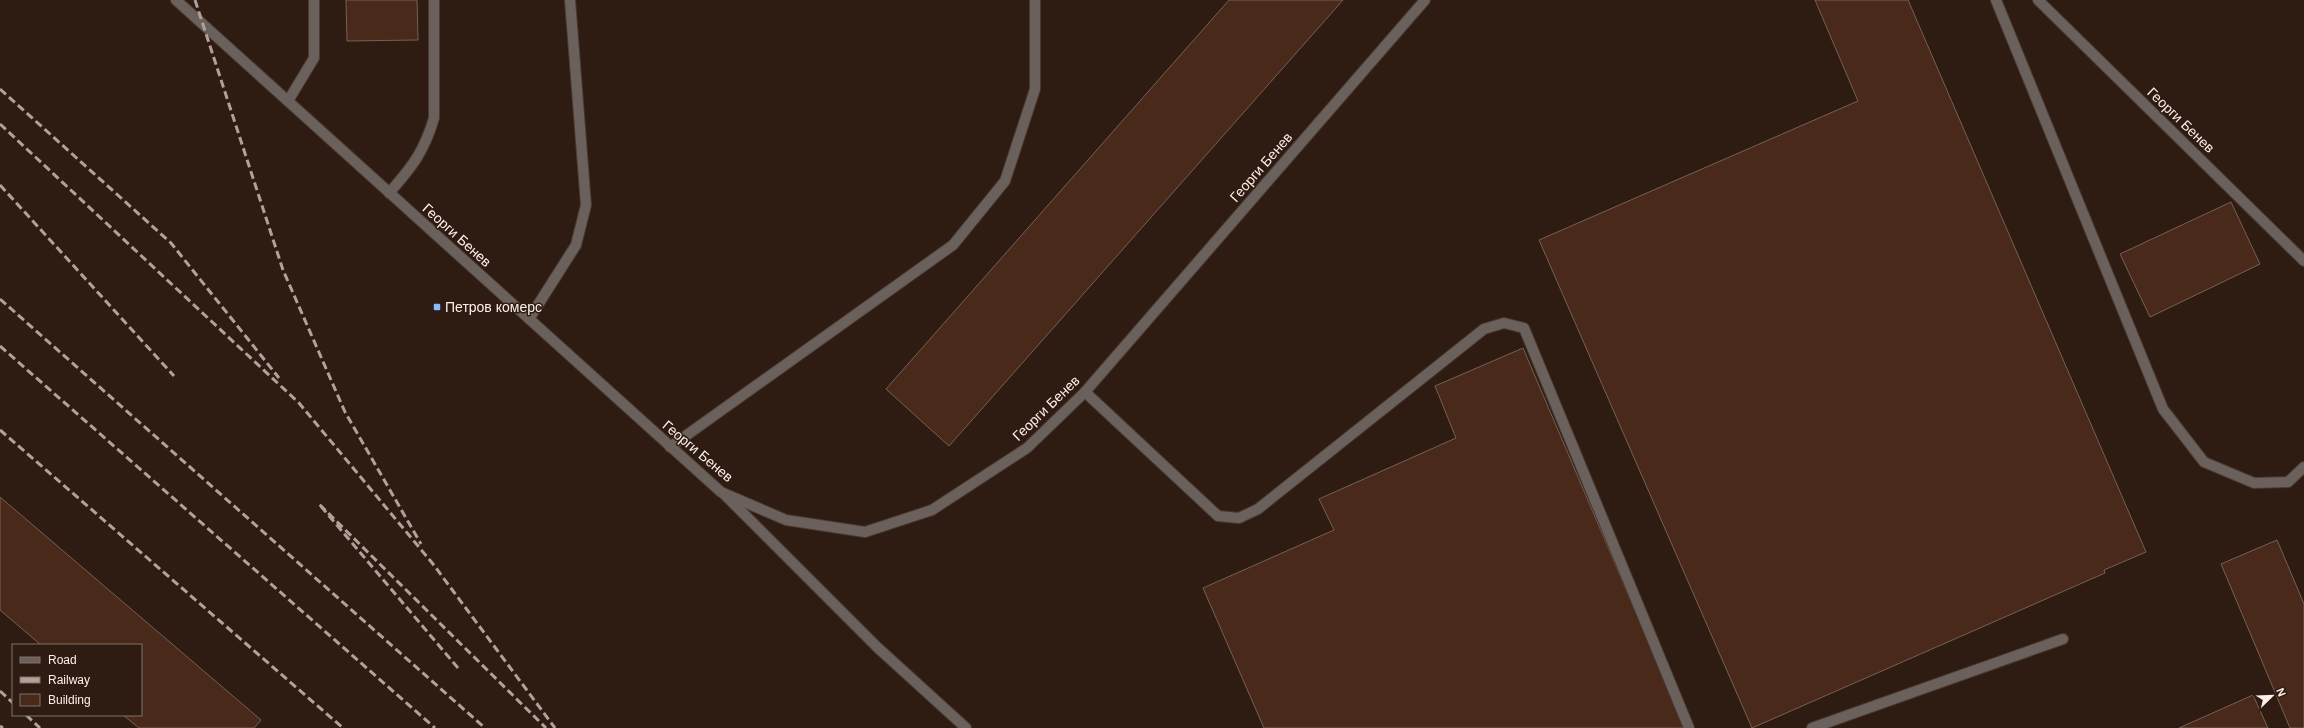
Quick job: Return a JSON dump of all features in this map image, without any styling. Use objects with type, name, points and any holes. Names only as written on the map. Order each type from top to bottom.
[{"type":"street","name":"Георги Бенев","points":[[176,0],[721,492],[786,520],[865,532],[932,510],[1027,448],[1085,392],[1425,0]]},
{"type":"street","points":[[288,101],[314,58],[314,0]]},
{"type":"street","points":[[389,193],[414,165],[429,136],[434,118],[434,0]]},
{"type":"street","points":[[528,319],[576,245],[586,205],[570,0]]},
{"type":"street","points":[[670,447],[953,245],[1005,182],[1035,89],[1035,0]]},
{"type":"street","points":[[1996,0],[2163,409],[2204,462],[2254,483],[2288,482],[2304,467]]},
{"type":"street","name":"Георги Бенев","points":[[2038,0],[2304,261]]},
{"type":"street","points":[[1085,392],[1218,516],[1239,518],[1258,509],[1484,329],[1504,323],[1524,328],[1689,728]]},
{"type":"street","points":[[721,492],[877,647],[966,728]]},
{"type":"street","points":[[1812,728],[2063,639]]},
{"type":"building","points":[[346,0],[417,0],[418,40],[347,41]]},
{"type":"building","points":[[1229,0],[1343,0],[949,446],[886,389]]},
{"type":"building","points":[[1815,0],[1908,0],[2146,552],[2104,570],[2105,573],[1752,728],[1539,240],[1858,101]]},
{"type":"building","points":[[2231,202],[2260,264],[2150,317],[2120,254]]},
{"type":"building","points":[[1523,348],[1685,728],[1264,728],[1203,588],[1334,530],[1319,499],[1456,438],[1435,386]]},
{"type":"building","points":[[0,497],[261,720],[254,728],[139,728],[124,716],[142,716],[142,644],[40,644],[0,610]]},
{"type":"building","points":[[2277,540],[2304,604],[2304,728],[2290,728],[2221,564]]},
{"type":"building","points":[[2253,695],[2268,728],[2179,728]]},
{"type":"railway","points":[[195,0],[283,270],[345,412],[421,544]]},
{"type":"railway","points":[[0,89],[171,243],[279,378]]},
{"type":"railway","points":[[0,124],[299,403],[433,564],[555,728]]},
{"type":"railway","points":[[0,185],[174,376]]},
{"type":"railway","points":[[0,299],[485,728]]},
{"type":"railway","points":[[0,346],[435,728]]},
{"type":"railway","points":[[0,430],[343,728]]},
{"type":"railway","points":[[458,668],[319,504],[546,728]]},
{"type":"railway","points":[[0,691],[12,702]]},
{"type":"railway","points":[[27,716],[40,728]]},
{"type":"place","name":"Петров комерс","points":[[437,307]]}]
